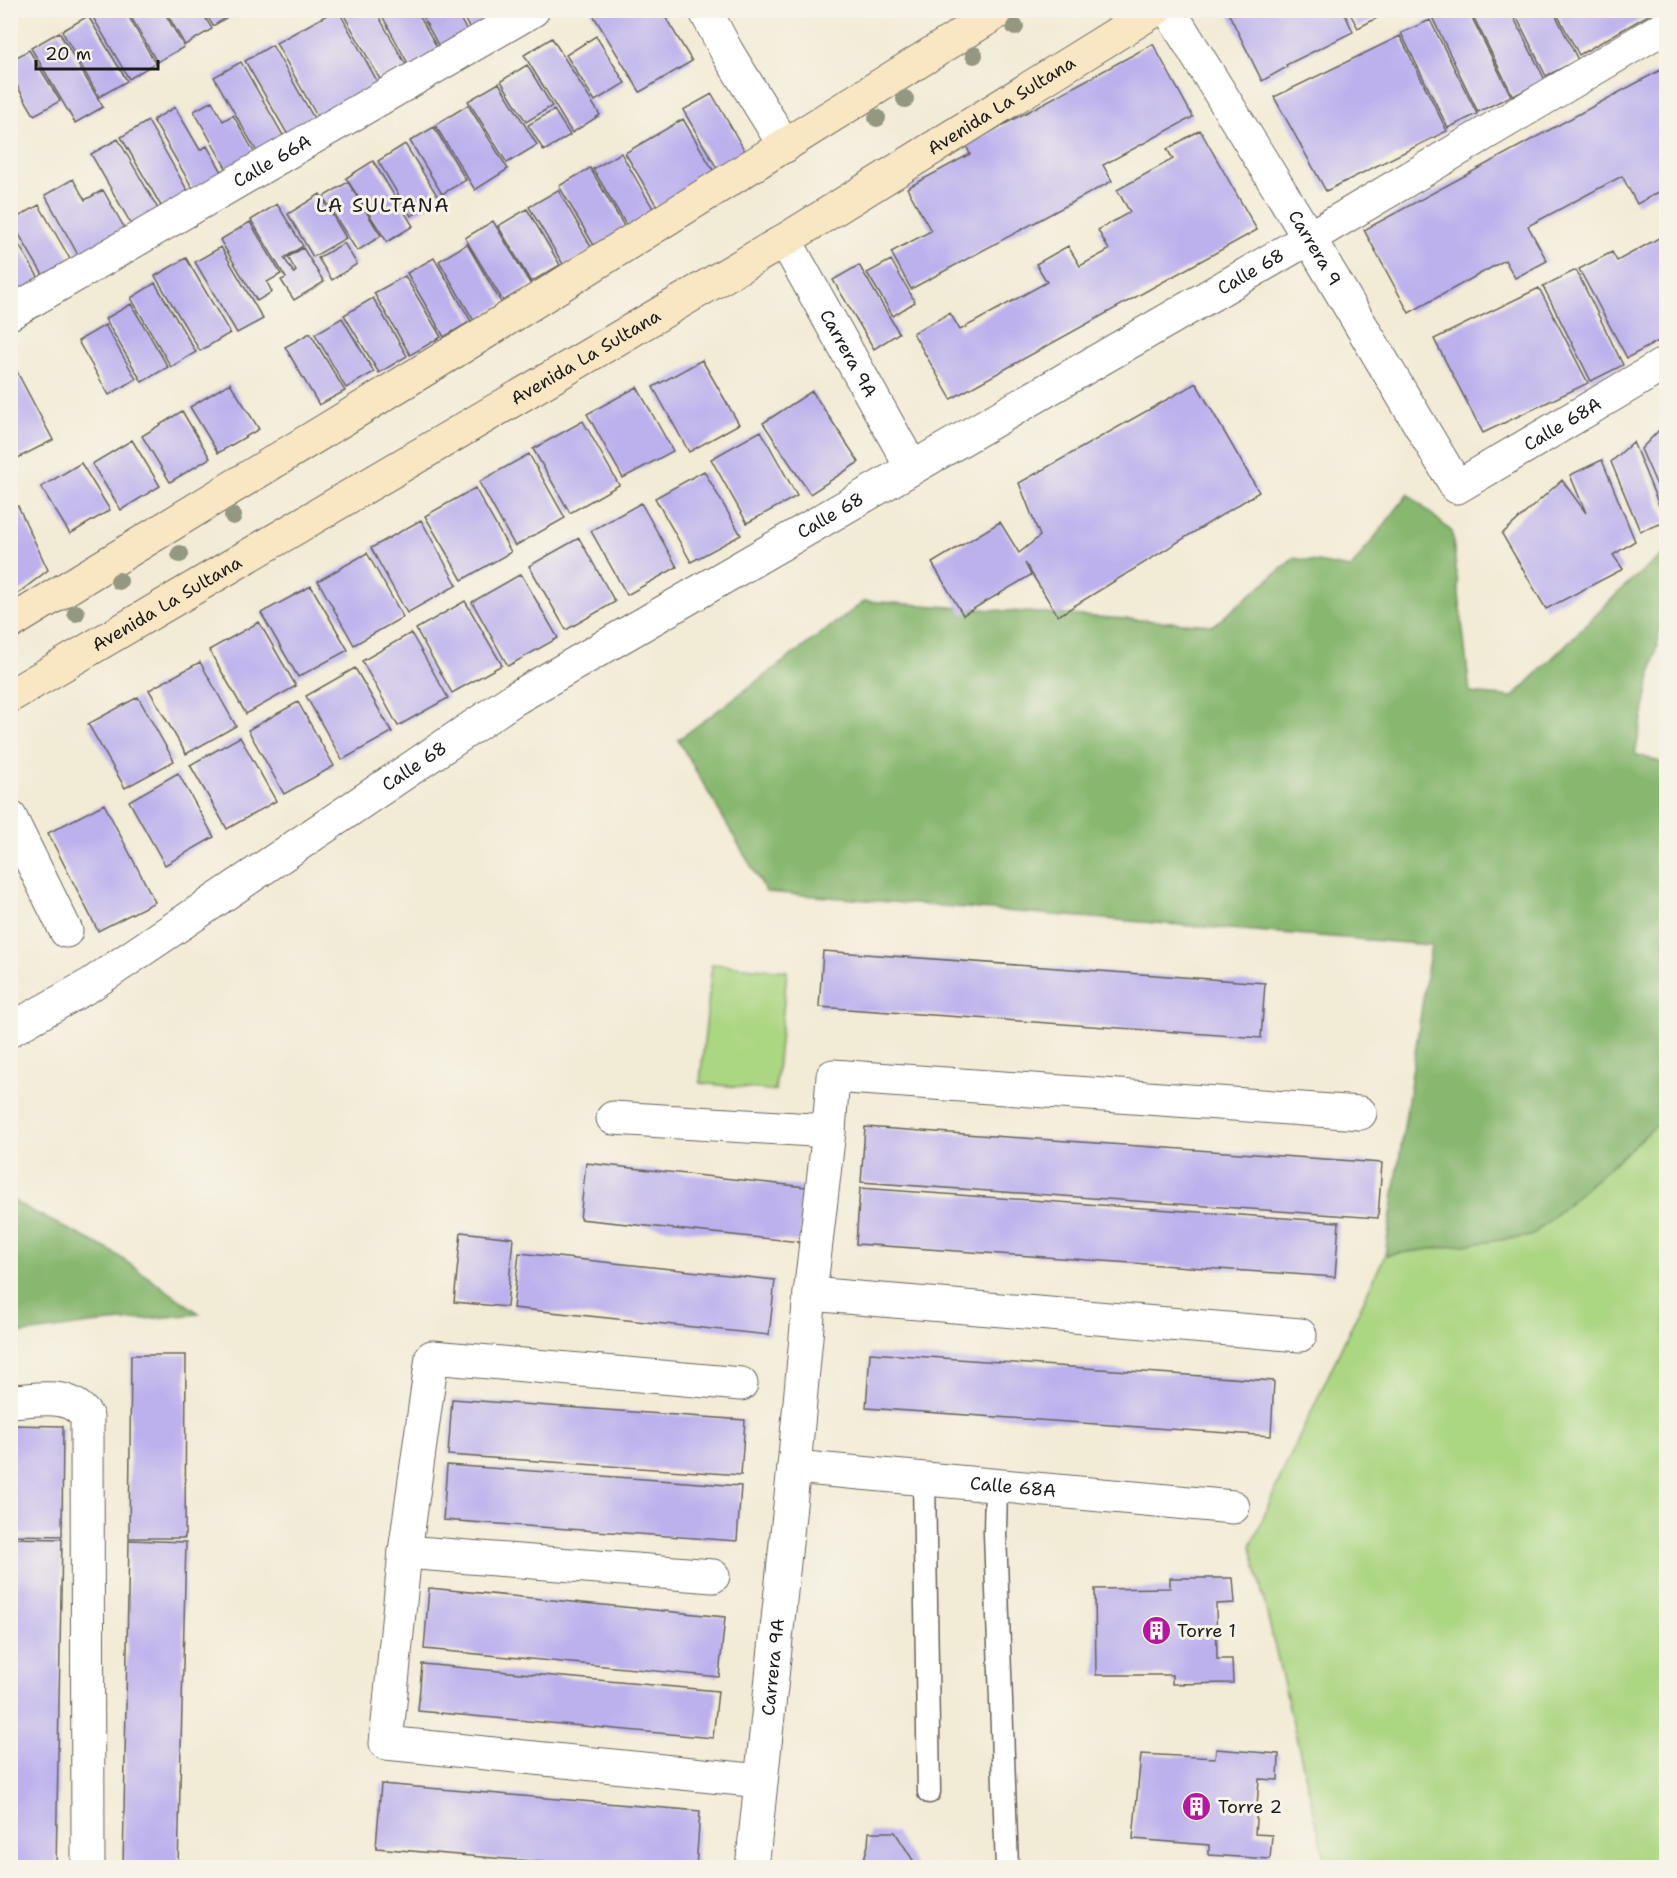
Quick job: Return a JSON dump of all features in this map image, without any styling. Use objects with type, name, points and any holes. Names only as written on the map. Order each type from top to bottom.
[{"type":"street","name":"Calle 66A","points":[[10,313],[533,10]]},
{"type":"street","points":[[705,10],[727,52],[785,146]]},
{"type":"street","points":[[10,623],[785,146],[1001,10]]},
{"type":"street","name":"Avenida La Sultana","points":[[10,696],[785,240],[1155,10]]},
{"type":"street","name":"Carrera 9","points":[[1169,10],[1309,238],[1457,487]]},
{"type":"street","name":"Calle 68","points":[[10,1030],[90,985],[514,699],[1309,238],[1666,26]]},
{"type":"street","name":"Carrera 9A","points":[[785,240],[912,468]]},
{"type":"street","name":"Calle 68A","points":[[1457,487],[1666,363]]},
{"type":"street","points":[[10,817],[66,932]]},
{"type":"street","name":"Carrera 9A","points":[[752,1868],[833,1076],[1360,1113]]},
{"type":"street","points":[[613,1118],[829,1131]]},
{"type":"street","points":[[810,1294],[1300,1335]]},
{"type":"street","points":[[741,1384],[432,1357],[405,1552],[386,1743],[761,1781]]},
{"type":"street","points":[[10,1401],[66,1399],[80,1407],[87,1417],[88,1868]]},
{"type":"street","name":"Calle 68A","points":[[794,1467],[1233,1507]]},
{"type":"street","points":[[405,1552],[713,1576]]},
{"type":"lane","points":[[924,1479],[929,1792]]},
{"type":"lane","points":[[996,1485],[995,1533],[1006,1868]]},
{"type":"green space","points":[[1408,494],[1452,532],[1470,693],[1513,697],[1628,583],[1666,552],[1666,600],[1635,754],[1666,764],[1666,1117],[1531,1236],[1385,1255],[1431,945],[766,892],[678,740],[865,601],[1214,625],[1294,558],[1351,568]]},
{"type":"green space","points":[[712,964],[787,971],[775,1091],[700,1083]]},
{"type":"green space","points":[[1666,1117],[1666,1867],[1327,1867],[1251,1546],[1280,1478],[1385,1255],[1531,1236]]},
{"type":"green space","points":[[10,1197],[18,1204],[111,1251],[200,1314],[90,1324],[11,1335]]},
{"type":"building","points":[[97,10],[125,10],[155,63],[129,79],[91,14]]},
{"type":"building","points":[[127,10],[163,10],[184,47],[157,62]]},
{"type":"building","points":[[165,10],[201,10],[212,29],[185,45]]},
{"type":"building","points":[[204,10],[239,10],[213,26]]},
{"type":"building","points":[[336,10],[383,92],[322,125],[276,43]]},
{"type":"building","points":[[357,10],[375,10],[411,74],[385,88],[345,17]]},
{"type":"building","points":[[379,10],[416,10],[440,53],[411,69]]},
{"type":"building","points":[[419,10],[455,10],[470,36],[442,52]]},
{"type":"building","points":[[459,10],[497,10],[500,16],[472,32]]},
{"type":"building","points":[[590,10],[661,10],[692,61],[640,92]]},
{"type":"building","points":[[1227,10],[1343,10],[1353,32],[1286,65],[1287,67],[1262,81]]},
{"type":"building","points":[[1348,10],[1392,10],[1358,28]]},
{"type":"building","points":[[1445,10],[1468,10],[1511,96],[1478,112],[1432,17]]},
{"type":"building","points":[[1470,10],[1510,10],[1545,80],[1513,96]]},
{"type":"building","points":[[1513,10],[1553,10],[1578,60],[1546,76]]},
{"type":"building","points":[[1555,10],[1657,10],[1579,55]]},
{"type":"building","points":[[88,16],[127,81],[99,97],[62,31]]},
{"type":"building","points":[[1430,20],[1477,114],[1448,128],[1401,33]]},
{"type":"building","points":[[59,32],[103,107],[75,123],[31,48]]},
{"type":"building","points":[[596,36],[625,83],[595,101],[566,55]]},
{"type":"building","points":[[1400,36],[1447,131],[1326,191],[1274,97]]},
{"type":"building","points":[[552,38],[600,115],[572,133],[524,55]]},
{"type":"building","points":[[1153,44],[1193,117],[1103,165],[1112,181],[911,289],[891,252],[931,231],[907,188],[970,154],[966,145]]},
{"type":"building","points":[[272,45],[319,127],[292,142],[245,61]]},
{"type":"building","points":[[29,50],[60,101],[34,115],[10,74],[10,61]]},
{"type":"building","points":[[241,62],[288,144],[261,159],[214,77]]},
{"type":"building","points":[[527,65],[552,106],[526,122],[501,81]]},
{"type":"building","points":[[1666,67],[1666,188],[1637,204],[1622,176],[1528,226],[1547,261],[1515,278],[1505,260],[1409,313],[1364,230]]},
{"type":"building","points":[[499,83],[537,145],[507,163],[468,101]]},
{"type":"building","points":[[712,94],[750,160],[722,177],[683,110]]},
{"type":"building","points":[[212,101],[223,121],[233,115],[259,161],[231,177],[194,111]]},
{"type":"building","points":[[468,105],[508,169],[475,190],[435,125]]},
{"type":"building","points":[[175,107],[200,150],[207,146],[229,184],[200,201],[153,120]]},
{"type":"building","points":[[554,110],[570,135],[544,151],[528,125]]},
{"type":"building","points":[[683,119],[716,175],[658,208],[625,153]]},
{"type":"building","points":[[148,121],[195,204],[168,218],[121,137]]},
{"type":"building","points":[[434,127],[466,180],[442,194],[410,141]]},
{"type":"building","points":[[1200,130],[1257,230],[951,399],[913,333],[950,313],[960,330],[1047,282],[1036,264],[1068,246],[1080,266],[1109,250],[1098,230],[1130,212],[1117,190],[1173,159],[1167,149]]},
{"type":"building","points":[[118,139],[165,221],[138,236],[91,154]]},
{"type":"building","points":[[405,144],[440,200],[411,216],[378,161]]},
{"type":"building","points":[[621,153],[655,212],[628,228],[593,169]]},
{"type":"building","points":[[373,161],[413,226],[387,242],[346,178]]},
{"type":"building","points":[[590,168],[627,231],[596,249],[559,186]]},
{"type":"building","points":[[73,179],[85,200],[103,190],[129,236],[82,262],[45,195]]},
{"type":"building","points":[[348,182],[381,236],[357,251],[323,197]]},
{"type":"building","points":[[558,190],[593,250],[564,266],[529,207]]},
{"type":"building","points":[[320,194],[346,238],[313,257],[288,214]]},
{"type":"building","points":[[277,204],[303,246],[284,258],[294,273],[296,271],[288,257],[303,248],[324,282],[294,300],[281,280],[286,278],[251,220]]},
{"type":"building","points":[[39,205],[77,271],[50,287],[11,221]]},
{"type":"building","points":[[527,209],[560,265],[531,282],[498,226]]},
{"type":"building","points":[[493,221],[531,285],[503,301],[465,238]]},
{"type":"building","points":[[250,222],[281,274],[267,282],[272,292],[257,301],[220,240]]},
{"type":"building","points":[[10,230],[46,290],[18,307],[10,293]]},
{"type":"building","points":[[1666,234],[1666,337],[1627,358],[1579,269],[1612,252],[1617,261]]},
{"type":"building","points":[[344,243],[357,264],[332,280],[318,258]]},
{"type":"building","points":[[467,244],[502,304],[474,321],[439,261]]},
{"type":"building","points":[[221,247],[263,319],[237,333],[195,262]]},
{"type":"building","points":[[186,258],[230,333],[200,351],[155,276]]},
{"type":"building","points":[[434,258],[471,321],[444,337],[407,273]]},
{"type":"building","points":[[891,260],[915,302],[893,316],[867,273]]},
{"type":"building","points":[[859,265],[899,333],[874,349],[833,280]]},
{"type":"building","points":[[1576,270],[1623,365],[1591,381],[1543,286]]},
{"type":"building","points":[[405,276],[441,337],[410,355],[374,293]]},
{"type":"building","points":[[155,283],[196,352],[171,367],[131,298]]},
{"type":"building","points":[[1539,288],[1588,383],[1483,433],[1434,339]]},
{"type":"building","points":[[373,298],[407,356],[379,373],[344,315]]},
{"type":"building","points":[[131,304],[168,367],[142,382],[105,319]]},
{"type":"building","points":[[342,318],[374,372],[346,388],[315,334]]},
{"type":"building","points":[[105,325],[136,379],[109,395],[78,341]]},
{"type":"building","points":[[310,333],[345,391],[319,405],[285,347]]},
{"type":"building","points":[[702,360],[739,424],[689,452],[653,387]]},
{"type":"building","points":[[15,368],[53,440],[10,462],[10,370]]},
{"type":"building","points":[[230,383],[259,429],[218,453],[190,407]]},
{"type":"building","points":[[1196,383],[1259,492],[1058,616],[1025,563],[1031,575],[963,615],[932,563],[1000,522],[1019,553],[1040,536],[1019,483]]},
{"type":"building","points":[[637,387],[673,451],[623,478],[587,414]]},
{"type":"building","points":[[812,391],[859,462],[810,494],[763,423]]},
{"type":"building","points":[[182,411],[210,458],[170,482],[142,436]]},
{"type":"building","points":[[583,421],[619,485],[570,513],[533,449]]},
{"type":"building","points":[[1664,425],[1666,430],[1666,506],[1641,449]]},
{"type":"building","points":[[761,431],[797,496],[747,523],[711,459]]},
{"type":"building","points":[[132,440],[160,486],[121,510],[92,464]]},
{"type":"building","points":[[1633,442],[1666,522],[1640,531],[1611,462]]},
{"type":"building","points":[[529,454],[565,518],[515,546],[479,482]]},
{"type":"building","points":[[1602,460],[1635,541],[1613,555],[1623,569],[1546,609],[1502,534],[1562,480],[1586,513],[1570,475]]},
{"type":"building","points":[[81,463],[110,510],[70,534],[41,487]]},
{"type":"building","points":[[704,471],[741,535],[691,562],[655,498]]},
{"type":"building","points":[[475,488],[511,552],[462,580],[425,516]]},
{"type":"building","points":[[641,503],[677,567],[627,595],[591,531]]},
{"type":"building","points":[[18,506],[48,570],[10,597],[10,509]]},
{"type":"building","points":[[421,520],[457,585],[407,613],[371,548]]},
{"type":"building","points":[[579,538],[615,602],[566,630],[529,566]]},
{"type":"building","points":[[367,553],[403,617],[354,645],[318,581]]},
{"type":"building","points":[[521,574],[558,638],[508,666],[472,602]]},
{"type":"building","points":[[311,586],[348,650],[298,677],[261,613]]},
{"type":"building","points":[[465,601],[502,665],[452,693],[416,629]]},
{"type":"building","points":[[259,622],[296,686],[246,714],[209,650]]},
{"type":"building","points":[[411,633],[448,698],[398,726],[362,661]]},
{"type":"building","points":[[200,662],[236,726],[186,754],[149,690]]},
{"type":"building","points":[[355,668],[392,732],[342,760],[306,696]]},
{"type":"building","points":[[138,697],[174,761],[125,788],[88,724]]},
{"type":"building","points":[[298,702],[334,766],[284,794],[248,730]]},
{"type":"building","points":[[240,737],[276,801],[227,829],[190,765]]},
{"type":"building","points":[[178,773],[214,837],[165,865],[129,801]]},
{"type":"building","points":[[104,804],[155,902],[98,931],[48,833]]},
{"type":"building","points":[[823,951],[1265,983],[1261,1038],[819,1007]]},
{"type":"building","points":[[865,1127],[1382,1163],[1378,1218],[861,1182]]},
{"type":"building","points":[[586,1163],[806,1187],[800,1242],[580,1219]]},
{"type":"building","points":[[860,1188],[1339,1222],[1335,1277],[856,1244]]},
{"type":"building","points":[[461,1232],[513,1238],[507,1307],[454,1302]]},
{"type":"building","points":[[519,1253],[775,1280],[769,1335],[513,1308]]},
{"type":"building","points":[[870,1353],[1274,1381],[1271,1436],[866,1408]]},
{"type":"building","points":[[131,1355],[186,1355],[185,1538],[129,1538]]},
{"type":"building","points":[[452,1399],[745,1420],[741,1475],[448,1455]]},
{"type":"building","points":[[10,1425],[63,1426],[62,1536],[10,1535]]},
{"type":"building","points":[[447,1465],[741,1486],[737,1541],[443,1520]]},
{"type":"building","points":[[10,1538],[62,1539],[56,1868],[10,1867]]},
{"type":"building","points":[[129,1540],[186,1542],[178,1868],[123,1868]]},
{"type":"building","name":"Torre 1","points":[[1170,1578],[1233,1578],[1235,1603],[1216,1604],[1217,1659],[1232,1659],[1233,1683],[1172,1684],[1172,1675],[1096,1675],[1095,1589],[1170,1588]]},
{"type":"building","points":[[429,1588],[725,1617],[719,1677],[424,1649]]},
{"type":"building","points":[[422,1664],[718,1691],[713,1738],[418,1711]]},
{"type":"building","name":"Torre 2","points":[[1216,1749],[1279,1754],[1278,1780],[1259,1779],[1255,1834],[1272,1835],[1270,1859],[1209,1855],[1209,1845],[1133,1839],[1141,1754],[1215,1758]]},
{"type":"building","points":[[381,1784],[700,1811],[696,1868],[612,1868],[376,1848]]},
{"type":"building","points":[[869,1832],[895,1832],[918,1868],[866,1868],[863,1863]]},
{"type":"place","name":"Torre 1","points":[[1156,1631]]},
{"type":"place","name":"Torre 2","points":[[1197,1807]]},
{"type":"district","name":"LA SULTANA","points":[[383,205]]}]
